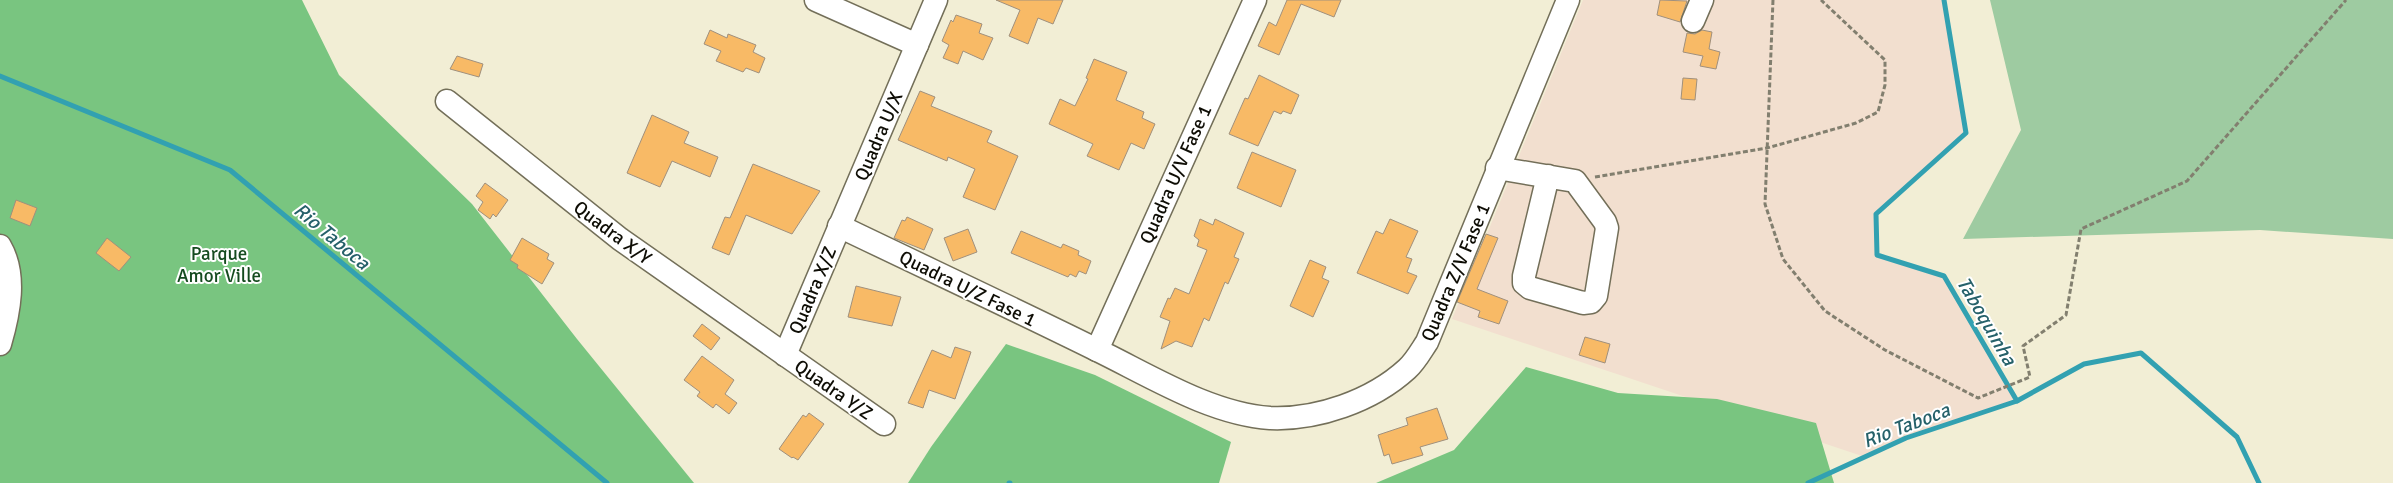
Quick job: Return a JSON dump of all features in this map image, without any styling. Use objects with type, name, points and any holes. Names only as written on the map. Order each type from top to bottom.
[{"type":"street","points":[[816,0],[917,45]]},
{"type":"street","name":"Quadra U/X","points":[[839,226],[936,0]]},
{"type":"street","name":"Quadra U/V Fase 1","points":[[1097,350],[1255,0]]},
{"type":"street","name":"Quadra Z/V Fase 1","points":[[1097,350],[1161,382],[1229,411],[1269,418],[1289,418],[1332,408],[1368,396],[1388,385],[1408,368],[1427,342],[1436,324],[1497,168],[1568,0]]},
{"type":"street","points":[[1692,21],[1702,0]]},
{"type":"street","name":"Quadra X/Y","points":[[447,101],[620,239],[785,355]]},
{"type":"street","points":[[1497,168],[1548,176],[1575,181],[1607,228],[1596,296],[1591,302],[1583,303],[1530,288],[1524,283],[1524,276],[1548,176]]},
{"type":"street","name":"Quadra U/Z Fase 1","points":[[839,226],[1097,350]]},
{"type":"street","name":"Quadra X/Z","points":[[785,355],[839,226]]},
{"type":"street","points":[[0,246],[6,260],[10,291],[0,344]]},
{"type":"street","name":"Quadra Y/Z","points":[[785,355],[884,424]]},
{"type":"path","points":[[1773,0],[1765,204],[1783,259],[1825,311],[1884,350],[1978,398],[2030,378],[2023,346],[2066,315],[2081,229],[2187,181],[2346,0]]},
{"type":"path","points":[[1575,181],[1767,148],[1856,123],[1878,112],[1884,86],[1885,60],[1821,0]]},
{"type":"shaded area","points":[[1583,0],[1944,0],[1966,133],[1876,214],[1877,255],[1944,276],[2017,401],[1906,438],[1865,457],[1452,319]]},
{"type":"green space","name":"Parque Amor Ville","points":[[0,0],[302,0],[339,75],[472,204],[577,339],[694,483],[0,483]]},
{"type":"green space","points":[[1990,0],[2393,0],[2393,239],[2260,230],[1963,239],[2021,130]]},
{"type":"green space","points":[[1006,344],[1095,375],[1231,442],[1219,483],[908,483],[931,447]]},
{"type":"green space","points":[[1526,367],[1618,393],[1717,399],[1816,423],[1834,483],[1376,483],[1454,450]]},
{"type":"building","points":[[996,0],[1063,0],[1053,24],[1038,18],[1028,44],[1009,36],[1020,10]]},
{"type":"building","points":[[1287,0],[1341,0],[1334,17],[1301,4],[1279,55],[1258,46],[1269,22],[1276,26]]},
{"type":"building","points":[[1660,0],[1687,1],[1680,22],[1657,15]]},
{"type":"building","points":[[956,15],[982,24],[979,33],[993,38],[983,60],[963,51],[958,64],[943,58],[949,45],[942,41],[951,20],[953,22]]},
{"type":"building","points":[[710,30],[727,38],[728,34],[756,45],[753,52],[765,58],[759,73],[746,68],[743,72],[716,61],[721,51],[704,44]]},
{"type":"building","points":[[1702,30],[1712,32],[1709,49],[1720,52],[1716,69],[1700,66],[1703,56],[1683,52],[1687,33],[1695,34]]},
{"type":"building","points":[[457,56],[483,64],[479,77],[450,69]]},
{"type":"building","points":[[1094,59],[1127,72],[1116,100],[1144,112],[1142,118],[1155,124],[1144,149],[1131,143],[1119,170],[1087,156],[1093,144],[1049,124],[1060,99],[1075,106],[1088,79],[1086,78]]},
{"type":"building","points":[[1259,75],[1299,95],[1291,114],[1283,111],[1281,114],[1274,111],[1258,146],[1229,134],[1245,98],[1248,99]]},
{"type":"building","points":[[1683,78],[1697,79],[1695,100],[1681,99]]},
{"type":"building","points":[[920,91],[935,97],[931,106],[992,131],[987,142],[1018,156],[995,210],[963,197],[975,169],[948,157],[947,161],[898,140]]},
{"type":"building","points":[[652,115],[689,132],[684,143],[718,157],[710,177],[672,161],[660,187],[627,173]]},
{"type":"building","points":[[1252,152],[1296,170],[1281,207],[1237,188]]},
{"type":"building","points":[[753,164],[820,191],[792,234],[746,215],[729,255],[712,248],[725,217],[730,218]]},
{"type":"building","points":[[485,183],[508,200],[496,217],[493,214],[490,219],[478,210],[483,202],[476,196]]},
{"type":"building","points":[[16,200],[37,208],[30,226],[10,218]]},
{"type":"building","points":[[907,217],[933,229],[924,250],[894,238],[902,220],[905,221]]},
{"type":"building","points":[[1200,219],[1213,225],[1215,219],[1244,233],[1234,257],[1239,259],[1228,284],[1225,282],[1209,321],[1204,318],[1192,347],[1176,341],[1161,349],[1170,321],[1160,317],[1168,298],[1170,299],[1175,288],[1189,294],[1207,250],[1197,246],[1199,240],[1194,236]]},
{"type":"building","points":[[1390,219],[1418,231],[1406,257],[1412,259],[1407,272],[1417,276],[1408,294],[1357,273],[1376,231],[1383,234]]},
{"type":"building","points":[[968,229],[977,252],[953,261],[944,238]]},
{"type":"building","points":[[1021,231],[1061,248],[1063,244],[1079,251],[1078,255],[1091,261],[1086,274],[1079,271],[1076,277],[1070,274],[1068,277],[1011,253]]},
{"type":"building","points":[[1486,234],[1498,238],[1477,289],[1508,301],[1499,324],[1478,317],[1480,311],[1457,302]]},
{"type":"building","points":[[107,238],[131,257],[119,271],[96,253]]},
{"type":"building","points":[[522,238],[549,254],[547,259],[554,263],[542,284],[517,268],[518,265],[510,260]]},
{"type":"building","points":[[1310,260],[1326,267],[1322,278],[1329,281],[1313,317],[1290,306]]},
{"type":"building","points":[[856,286],[901,297],[892,326],[848,317]]},
{"type":"building","points":[[702,324],[720,338],[711,350],[693,336]]},
{"type":"building","points":[[1585,337],[1610,344],[1605,363],[1579,355]]},
{"type":"building","points":[[955,347],[971,352],[955,399],[929,390],[923,408],[908,403],[932,350],[951,358]]},
{"type":"building","points":[[702,356],[734,380],[725,394],[737,403],[729,414],[716,404],[713,408],[697,396],[700,392],[684,380]]},
{"type":"building","points":[[1437,408],[1448,439],[1420,447],[1423,455],[1392,464],[1389,454],[1384,456],[1378,435],[1408,425],[1406,418]]},
{"type":"building","points":[[809,413],[824,424],[798,460],[779,449],[803,415],[806,417]]},
{"type":"waterway","name":"Taboquinha","points":[[1944,0],[1966,133],[1876,214],[1877,255],[1944,276],[2017,401],[2084,364],[2141,353],[2237,437],[2259,483]]},
{"type":"waterway","name":"Rio Taboca","points":[[0,76],[230,170],[607,483]]},
{"type":"waterway","name":"Rio Taboca","points":[[1808,483],[1906,438],[2017,401]]}]
